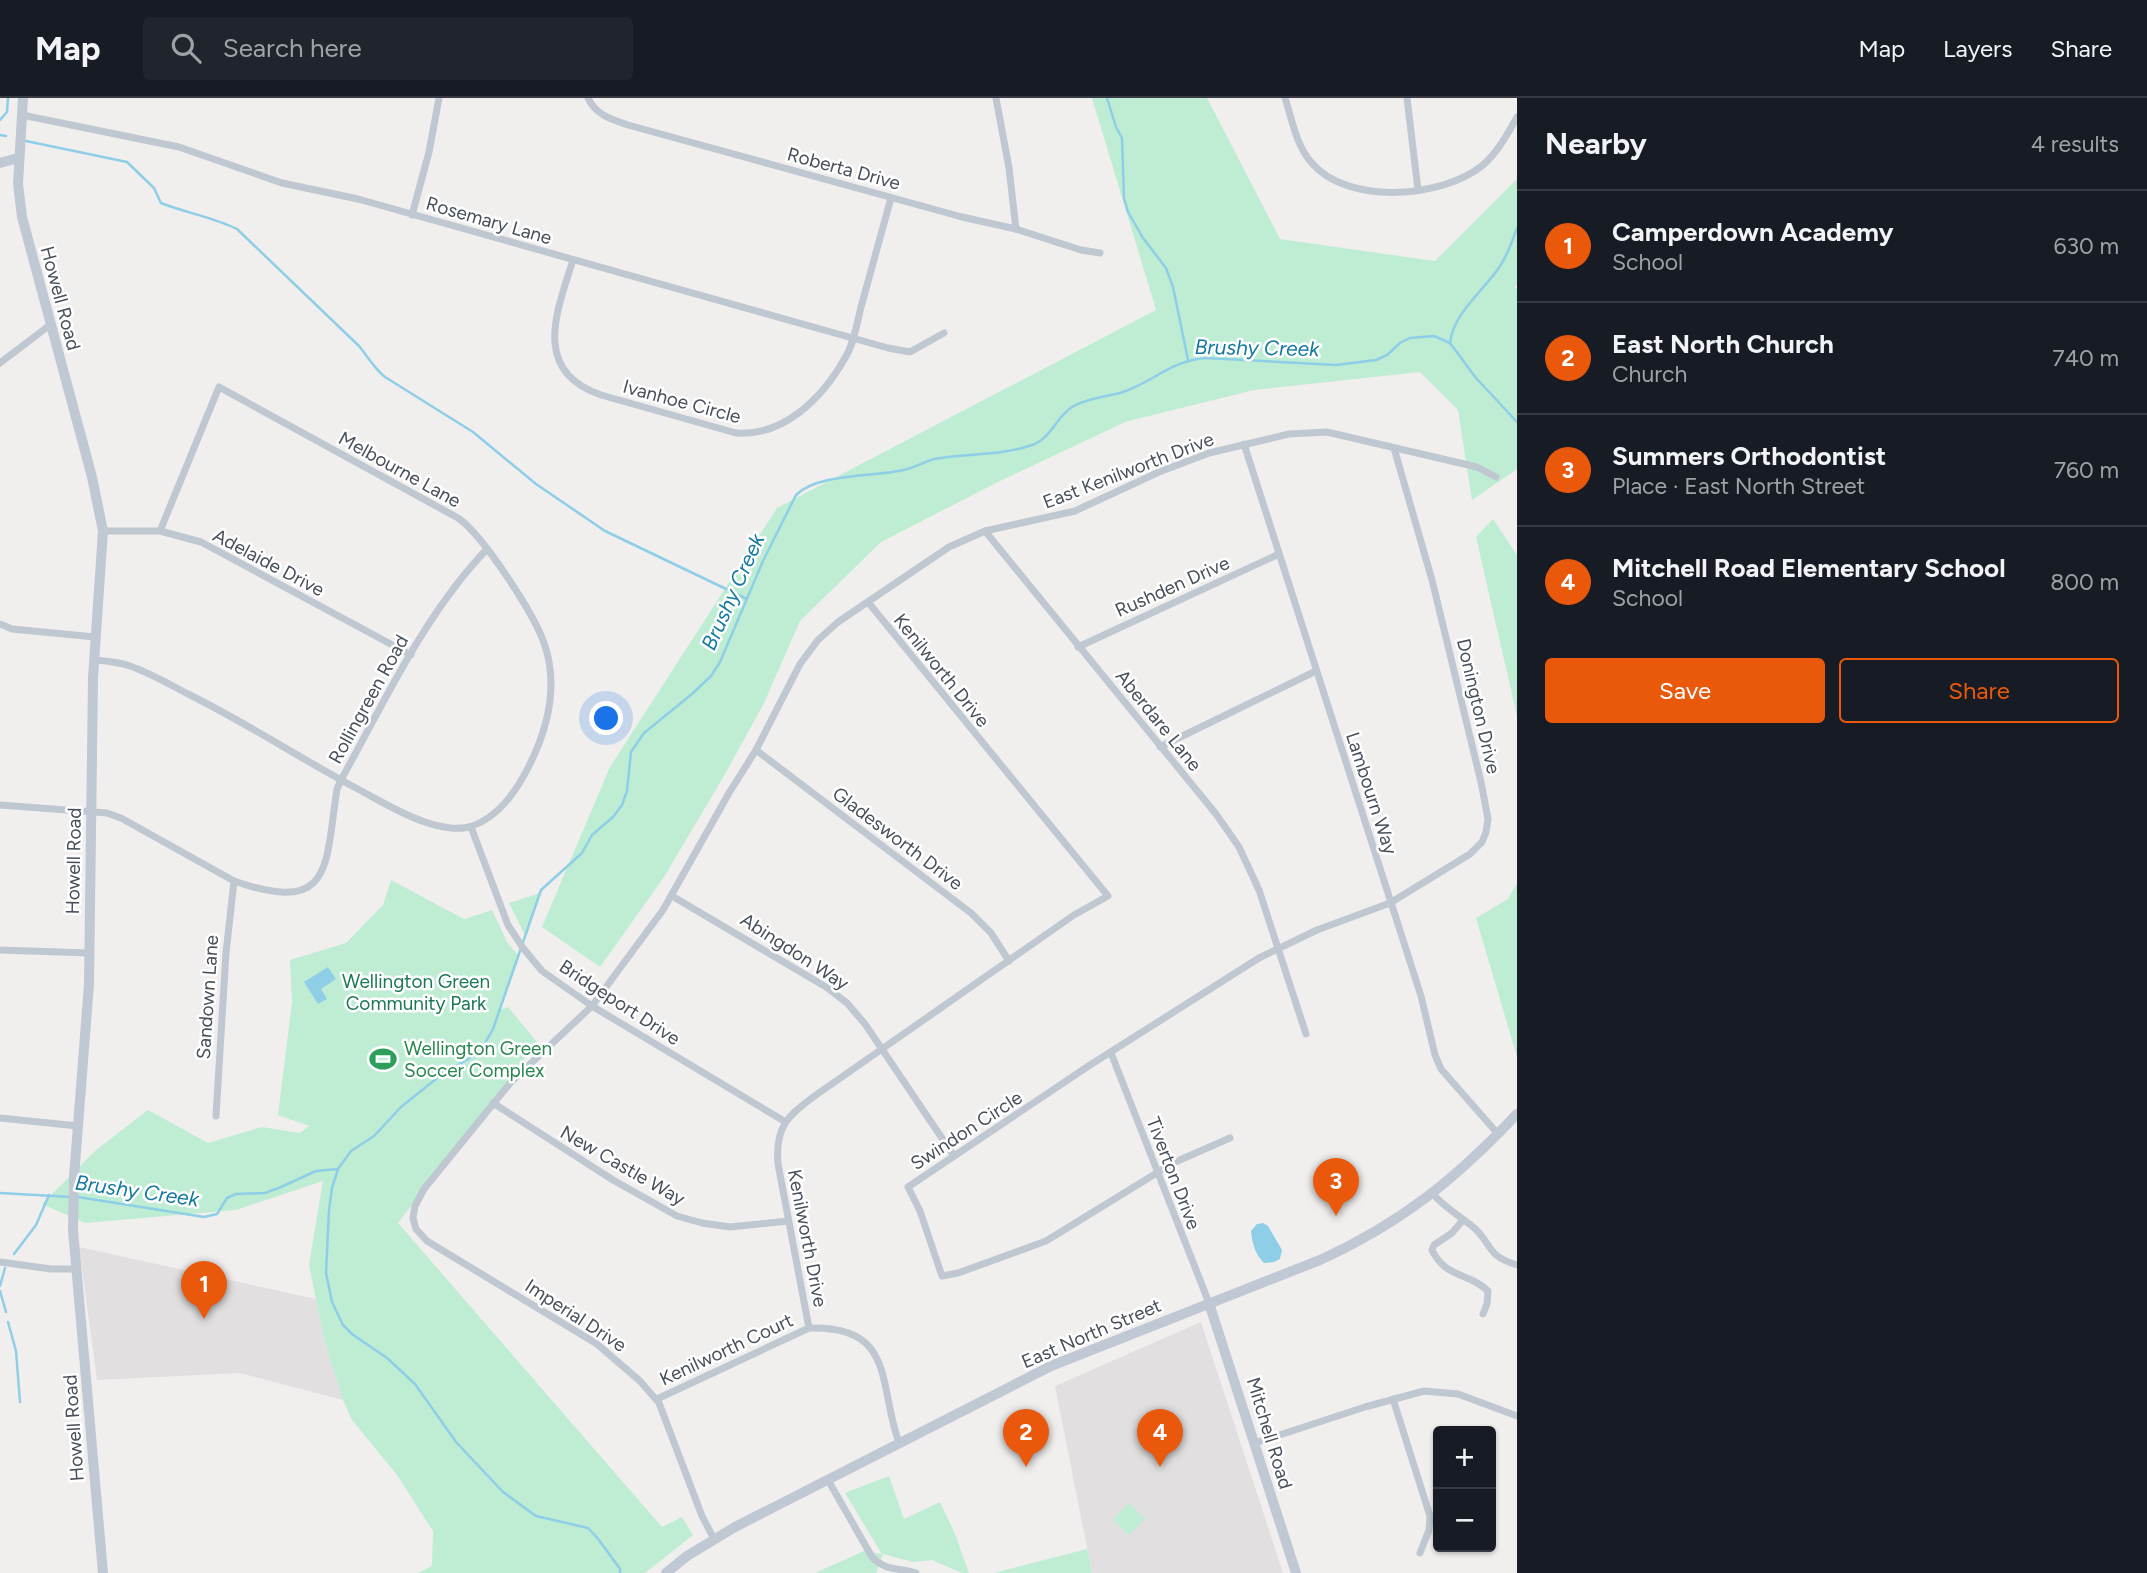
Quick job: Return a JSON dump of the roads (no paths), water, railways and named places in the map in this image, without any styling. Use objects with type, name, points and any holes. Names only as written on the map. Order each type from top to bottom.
[{"type":"main road","name":"Howell Road","points":[[23,98],[18,158],[22,217],[92,477],[103,531],[94,660],[89,953],[73,1220],[103,1573]]},
{"type":"main road","points":[[0,155],[18,158]]},
{"type":"main road","points":[[0,163],[18,158]]},
{"type":"main road","name":"East North Street","points":[[666,1573],[714,1539],[1051,1366],[1355,1244],[1433,1194],[1474,1159],[1517,1114]]},
{"type":"main road","name":"Mitchell Road","points":[[1209,1303],[1296,1573]]},
{"type":"street","points":[[412,215],[427,164],[439,98]]},
{"type":"street","name":"Roberta Drive","points":[[588,98],[593,108],[603,116],[628,125],[1100,253]]},
{"type":"street","points":[[996,98],[1009,168],[1016,229]]},
{"type":"street","points":[[1285,98],[1303,151],[1318,170],[1345,187],[1363,191],[1418,190],[1443,186],[1475,171],[1494,153],[1517,117]]},
{"type":"street","points":[[1407,98],[1418,190]]},
{"type":"street","name":"Rosemary Lane","points":[[22,115],[179,147],[282,183],[358,200],[909,352],[944,333]]},
{"type":"street","name":"Ivanhoe Circle","points":[[573,260],[555,320],[555,350],[559,362],[569,376],[584,388],[601,395],[736,433],[759,433],[785,422],[813,400],[846,358],[891,198]]},
{"type":"street","points":[[0,363],[50,325]]},
{"type":"street","name":"Melbourne Lane","points":[[160,531],[219,387],[457,518],[475,533],[512,586],[543,639],[550,663],[551,695],[545,727],[523,778],[497,810],[471,827]]},
{"type":"street","name":"East Kenilworth Drive","points":[[867,602],[949,547],[985,531],[1075,512],[1180,463],[1289,434],[1317,431],[1336,434],[1477,467],[1496,477]]},
{"type":"street","name":"Lambourn Way","points":[[1244,444],[1421,996],[1437,1061],[1451,1082],[1498,1134]]},
{"type":"street","name":"Donington Drive","points":[[1111,1053],[1278,947],[1390,903],[1470,854],[1482,842],[1488,823],[1481,782],[1449,648],[1394,448]]},
{"type":"street","name":"Adelaide Drive","points":[[103,531],[160,531],[217,549],[411,655]]},
{"type":"street","name":"Aberdare Lane","points":[[985,531],[1216,814],[1239,846],[1259,890],[1306,1034]]},
{"type":"street","name":"Rollingreen Road","points":[[0,805],[107,813],[121,818],[234,881],[254,888],[282,892],[300,890],[314,882],[324,869],[341,780],[448,594],[487,549]]},
{"type":"street","name":"Rushden Drive","points":[[1078,647],[1279,554]]},
{"type":"street","points":[[493,1103],[511,1082],[592,1006],[673,896],[729,793],[756,750],[806,654],[838,622],[867,602]]},
{"type":"street","name":"Kenilworth Drive","points":[[809,1328],[777,1157],[784,1121],[795,1110],[1082,909],[1108,896],[867,602]]},
{"type":"street","points":[[0,624],[12,629],[95,638]]},
{"type":"street","points":[[94,660],[124,664],[154,676],[216,708],[341,780],[422,821],[445,826],[471,827]]},
{"type":"street","points":[[1160,747],[1316,671]]},
{"type":"street","name":"Gladesworth Drive","points":[[756,750],[971,913],[990,933],[1009,961]]},
{"type":"street","name":"Bridgeport Drive","points":[[471,827],[513,933],[531,958],[552,979],[592,1006],[784,1121]]},
{"type":"street","name":"Sandown Lane","points":[[216,1116],[226,953],[234,881]]},
{"type":"street","name":"Abingdon Way","points":[[673,896],[833,991],[855,1012],[954,1156]]},
{"type":"street","points":[[0,950],[89,953]]},
{"type":"street","name":"Swindon Circle","points":[[1111,1053],[908,1187],[920,1211],[943,1276],[1046,1241],[1157,1172]]},
{"type":"street","name":"Tiverton Drive","points":[[1111,1053],[1209,1303]]},
{"type":"street","name":"New Castle Way","points":[[493,1103],[613,1181],[677,1216],[730,1227],[788,1221]]},
{"type":"street","name":"Imperial Drive","points":[[493,1103],[416,1202],[413,1217],[416,1229],[432,1244],[597,1344],[630,1371],[657,1399],[702,1516],[714,1539]]},
{"type":"street","points":[[0,1118],[78,1126]]},
{"type":"street","points":[[1157,1172],[1230,1138]]},
{"type":"street","points":[[1433,1194],[1479,1234],[1494,1255],[1517,1265]]},
{"type":"street","points":[[1462,1220],[1452,1233],[1434,1245],[1432,1250],[1444,1268],[1482,1285],[1488,1291],[1483,1314]]},
{"type":"street","points":[[0,1262],[51,1269],[76,1269]]},
{"type":"street","name":"Kenilworth Court","points":[[657,1399],[809,1328],[845,1332],[860,1338],[870,1347],[880,1363],[892,1424],[899,1443]]},
{"type":"street","points":[[1255,1443],[1424,1391],[1453,1393],[1517,1416]]},
{"type":"street","points":[[1393,1399],[1430,1516],[1429,1530],[1420,1553]]},
{"type":"street","points":[[828,1480],[872,1557],[888,1568],[916,1573]]},
{"type":"water","points":[[328,967],[336,979],[321,989],[327,999],[318,1004],[304,982]]},
{"type":"water","points":[[1257,1224],[1268,1226],[1282,1250],[1280,1259],[1274,1262],[1264,1263],[1253,1244],[1251,1231]]},
{"type":"waterway","points":[[0,120],[7,112],[8,98]]},
{"type":"waterway","points":[[1107,98],[1122,138],[1124,198],[1128,212],[1143,238],[1166,268],[1173,287],[1188,360]]},
{"type":"waterway","points":[[0,135],[6,136]]},
{"type":"waterway","points":[[26,141],[127,162],[154,188],[161,203],[237,229],[359,346],[385,377],[473,432],[536,484],[605,531],[747,599]]},
{"type":"waterway","points":[[1450,343],[1452,332],[1462,313],[1501,264],[1517,228]]},
{"type":"waterway","name":"Brushy Creek","points":[[620,1573],[620,1569],[588,1528],[536,1516],[503,1492],[456,1442],[415,1384],[387,1358],[343,1325],[332,1302],[326,1273],[332,1188],[338,1169],[351,1151],[374,1136],[401,1107],[441,1075],[480,1052],[493,1029],[541,890],[582,853],[592,835],[613,817],[622,805],[627,791],[631,752],[644,733],[711,676],[720,662],[763,561],[796,495],[806,488],[832,479],[904,470],[934,459],[1029,446],[1043,439],[1066,412],[1078,404],[1123,392],[1172,367],[1206,358],[1336,365],[1376,360],[1410,338],[1434,336],[1450,343],[1476,378],[1517,422]]},
{"type":"waterway","name":"Brushy Creek","points":[[78,1197],[204,1217],[217,1214],[227,1198],[236,1194],[265,1193],[316,1171],[338,1169]]},
{"type":"waterway","name":"Brushy Creek","points":[[0,1193],[71,1197]]},
{"type":"waterway","points":[[14,1254],[36,1225],[49,1195]]},
{"type":"waterway","points":[[0,1286],[5,1268]]},
{"type":"waterway","points":[[0,1291],[6,1312]]},
{"type":"waterway","points":[[8,1322],[16,1351],[20,1402]]},
{"type":"place","name":"Wellington Green Soccer Complex","points":[[383,1059]]},
{"type":"place","name":"Summers Orthodontist","points":[[1336,1216]]},
{"type":"place","name":"Camperdown Academy","points":[[204,1319]]},
{"type":"place","name":"East North Church","points":[[1026,1467]]},
{"type":"place","name":"Mitchell Road Elementary School","points":[[1160,1467]]},
{"type":"park label","name":"Wellington Green Community Park","points":[[416,992]]}]
